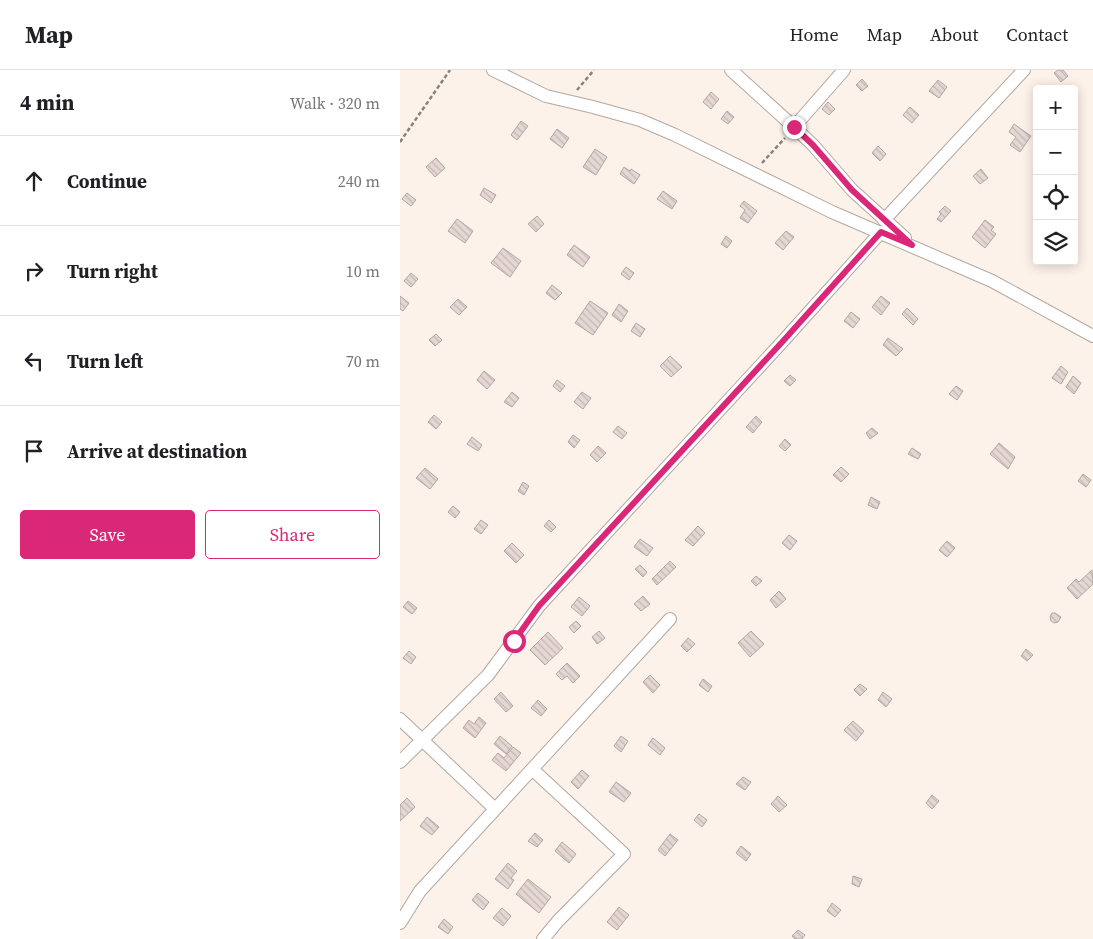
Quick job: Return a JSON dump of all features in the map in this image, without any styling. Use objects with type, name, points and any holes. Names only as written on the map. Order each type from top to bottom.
[{"type":"street","points":[[493,70],[546,96],[640,120],[675,135],[832,212],[883,226]]},
{"type":"street","points":[[731,70],[813,145],[883,226],[912,245],[992,281],[1093,336]]},
{"type":"street","points":[[400,762],[488,675],[539,606],[778,347],[883,226],[1024,70]]},
{"type":"street","points":[[794,127],[838,73]]},
{"type":"street","points":[[400,923],[420,891],[670,619]]},
{"type":"street","points":[[400,719],[495,809]]},
{"type":"street","points":[[532,769],[624,854],[558,921],[543,939]]},
{"type":"path","points":[[400,142],[450,70]]},
{"type":"path","points":[[568,102],[594,70]]},
{"type":"path","points":[[753,174],[794,127]]},
{"type":"building","points":[[1058,70],[1063,70],[1068,76],[1061,82],[1054,73]]},
{"type":"building","points":[[862,79],[868,86],[862,91],[856,85]]},
{"type":"building","points":[[938,80],[947,87],[939,98],[929,91]]},
{"type":"building","points":[[711,92],[719,99],[711,109],[703,102]]},
{"type":"building","points":[[828,102],[835,109],[829,115],[822,109]]},
{"type":"building","points":[[910,107],[919,115],[912,123],[903,115]]},
{"type":"building","points":[[727,111],[734,117],[728,124],[721,119]]},
{"type":"building","points":[[521,121],[528,126],[517,140],[511,135]]},
{"type":"building","points":[[1014,124],[1031,136],[1020,152],[1010,145],[1016,137],[1009,132]]},
{"type":"building","points":[[557,129],[569,138],[562,148],[550,139]]},
{"type":"building","points":[[878,146],[886,154],[880,161],[872,153]]},
{"type":"building","points":[[595,149],[607,157],[596,175],[583,167]]},
{"type":"building","points":[[436,158],[445,168],[435,177],[426,167]]},
{"type":"building","points":[[624,167],[640,175],[634,184],[620,174]]},
{"type":"building","points":[[981,169],[988,178],[980,184],[973,176]]},
{"type":"building","points":[[484,188],[496,195],[491,203],[480,195]]},
{"type":"building","points":[[663,191],[677,201],[672,209],[657,199]]},
{"type":"building","points":[[407,193],[416,200],[411,206],[402,199]]},
{"type":"building","points":[[744,201],[757,211],[748,223],[740,218],[745,210],[740,206]]},
{"type":"building","points":[[945,206],[951,211],[941,222],[937,219],[941,214],[939,212]]},
{"type":"building","points":[[537,216],[544,224],[536,232],[528,224]]},
{"type":"building","points":[[457,219],[473,231],[465,243],[448,231]]},
{"type":"building","points":[[985,220],[994,227],[991,230],[996,234],[985,248],[972,237]]},
{"type":"building","points":[[786,231],[794,237],[783,250],[775,243]]},
{"type":"building","points":[[726,236],[732,241],[727,248],[721,244]]},
{"type":"building","points":[[574,245],[590,257],[583,267],[567,255]]},
{"type":"building","points":[[503,248],[521,261],[510,277],[491,263]]},
{"type":"building","points":[[626,267],[634,273],[629,280],[621,274]]},
{"type":"building","points":[[411,273],[418,279],[411,287],[404,281]]},
{"type":"building","points":[[552,285],[562,293],[555,300],[546,293]]},
{"type":"building","points":[[400,296],[409,303],[403,311],[400,309]]},
{"type":"building","points":[[881,296],[890,303],[881,315],[872,307]]},
{"type":"building","points":[[458,299],[467,307],[459,315],[450,307]]},
{"type":"building","points":[[590,301],[608,313],[593,335],[575,323]]},
{"type":"building","points":[[619,304],[628,311],[621,322],[612,315]]},
{"type":"building","points":[[907,308],[918,319],[913,325],[902,314]]},
{"type":"building","points":[[851,312],[860,319],[853,328],[844,321]]},
{"type":"building","points":[[636,323],[645,329],[640,337],[631,331]]},
{"type":"building","points":[[436,334],[442,340],[435,346],[429,340]]},
{"type":"building","points":[[888,338],[903,349],[896,356],[883,345]]},
{"type":"building","points":[[670,356],[682,367],[671,377],[660,366]]},
{"type":"building","points":[[1061,366],[1068,372],[1061,384],[1052,378]]},
{"type":"building","points":[[484,371],[495,380],[487,389],[477,380]]},
{"type":"building","points":[[790,375],[796,380],[790,386],[784,381]]},
{"type":"building","points":[[1073,376],[1081,383],[1074,394],[1066,387]]},
{"type":"building","points":[[557,380],[565,386],[560,392],[553,386]]},
{"type":"building","points":[[956,386],[963,391],[957,400],[949,394]]},
{"type":"building","points":[[512,392],[519,398],[512,407],[504,402]]},
{"type":"building","points":[[582,392],[591,398],[583,409],[574,402]]},
{"type":"building","points":[[434,415],[442,422],[436,429],[428,422]]},
{"type":"building","points":[[756,416],[762,422],[753,433],[746,427]]},
{"type":"building","points":[[618,426],[627,433],[622,439],[613,432]]},
{"type":"building","points":[[872,428],[878,433],[870,439],[866,433]]},
{"type":"building","points":[[573,435],[580,440],[574,448],[568,442]]},
{"type":"building","points":[[472,437],[482,445],[478,451],[467,444]]},
{"type":"building","points":[[785,439],[791,445],[785,451],[779,446]]},
{"type":"building","points":[[999,443],[1015,457],[1008,469],[990,454]]},
{"type":"building","points":[[598,446],[606,453],[597,462],[590,455]]},
{"type":"building","points":[[912,448],[921,454],[918,459],[908,454]]},
{"type":"building","points":[[841,467],[849,474],[841,482],[833,475]]},
{"type":"building","points":[[425,468],[438,479],[430,489],[416,478]]},
{"type":"building","points":[[1083,474],[1091,480],[1086,487],[1078,481]]},
{"type":"building","points":[[523,482],[529,486],[524,495],[518,491]]},
{"type":"building","points":[[871,497],[880,502],[877,509],[868,505]]},
{"type":"building","points":[[453,506],[460,512],[455,518],[448,512]]},
{"type":"building","points":[[481,520],[488,525],[481,534],[474,529]]},
{"type":"building","points":[[549,520],[556,527],[551,532],[544,526]]},
{"type":"building","points":[[698,526],[705,533],[693,546],[685,540]]},
{"type":"building","points":[[789,535],[797,541],[790,550],[782,543]]},
{"type":"building","points":[[640,539],[653,548],[647,556],[634,547]]},
{"type":"building","points":[[947,541],[955,548],[947,557],[939,550]]},
{"type":"building","points":[[512,543],[524,555],[516,563],[504,551]]},
{"type":"building","points":[[670,561],[676,567],[657,585],[652,579]]},
{"type":"building","points":[[640,565],[647,572],[643,577],[635,569]]},
{"type":"building","points":[[1092,570],[1093,584],[1077,599],[1067,588],[1076,579],[1079,582]]},
{"type":"building","points":[[756,576],[762,581],[756,586],[751,581]]},
{"type":"building","points":[[779,591],[786,599],[776,608],[770,600]]},
{"type":"building","points":[[643,596],[650,604],[641,611],[634,604]]},
{"type":"building","points":[[579,597],[590,606],[582,616],[571,607]]},
{"type":"building","points":[[408,601],[417,608],[412,614],[403,607]]},
{"type":"building","points":[[1052,613],[1061,617],[1058,622],[1054,623],[1051,621]]},
{"type":"building","points":[[576,621],[581,626],[574,633],[569,627]]},
{"type":"building","points":[[599,631],[605,638],[597,644],[592,637]]},
{"type":"building","points":[[751,631],[764,644],[750,657],[738,643]]},
{"type":"building","points":[[548,632],[563,648],[545,665],[530,650]]},
{"type":"building","points":[[688,638],[695,644],[687,652],[681,646]]},
{"type":"building","points":[[1026,649],[1033,655],[1027,661],[1021,656]]},
{"type":"building","points":[[409,651],[416,657],[411,664],[403,658]]},
{"type":"building","points":[[567,663],[580,676],[573,683],[567,676],[562,680],[556,674]]},
{"type":"building","points":[[650,675],[660,685],[653,693],[643,682]]},
{"type":"building","points":[[703,679],[712,686],[708,692],[699,685]]},
{"type":"building","points":[[860,684],[867,689],[860,696],[854,690]]},
{"type":"building","points":[[501,692],[513,706],[506,712],[494,699]]},
{"type":"building","points":[[883,692],[892,699],[886,707],[878,700]]},
{"type":"building","points":[[538,700],[547,709],[541,716],[531,708]]},
{"type":"building","points":[[479,717],[486,723],[475,738],[463,728],[469,720],[474,724]]},
{"type":"building","points":[[853,721],[864,731],[856,741],[844,730]]},
{"type":"building","points":[[500,736],[512,746],[506,754],[494,744]]},
{"type":"building","points":[[621,736],[628,741],[621,752],[614,746]]},
{"type":"building","points":[[653,738],[665,748],[660,755],[648,745]]},
{"type":"building","points":[[513,747],[521,753],[506,771],[492,760],[498,753],[504,758]]},
{"type":"building","points":[[582,770],[589,776],[578,789],[571,782]]},
{"type":"building","points":[[743,777],[751,782],[745,790],[736,784]]},
{"type":"building","points":[[616,782],[631,793],[624,802],[609,792]]},
{"type":"building","points":[[932,795],[939,801],[932,809],[926,803]]},
{"type":"building","points":[[778,796],[787,805],[779,812],[771,804]]},
{"type":"building","points":[[407,798],[415,807],[400,821],[400,805]]},
{"type":"building","points":[[699,814],[707,820],[702,827],[694,820]]},
{"type":"building","points":[[427,817],[439,827],[432,835],[420,826]]},
{"type":"building","points":[[535,833],[543,840],[537,847],[528,841]]},
{"type":"building","points":[[670,834],[678,840],[665,856],[658,850]]},
{"type":"building","points":[[562,842],[576,854],[569,863],[555,851]]},
{"type":"building","points":[[741,846],[751,854],[746,861],[736,853]]},
{"type":"building","points":[[508,863],[517,871],[511,878],[514,880],[508,889],[495,879]]},
{"type":"building","points":[[853,876],[862,879],[859,887],[852,884]]},
{"type":"building","points":[[528,879],[551,897],[539,913],[516,894]]},
{"type":"building","points":[[478,893],[489,902],[483,910],[472,900]]},
{"type":"building","points":[[832,903],[841,910],[835,917],[827,911]]},
{"type":"building","points":[[619,907],[629,915],[617,930],[607,922]]},
{"type":"building","points":[[502,908],[511,916],[503,926],[493,918]]},
{"type":"building","points":[[444,919],[453,927],[448,934],[438,927]]},
{"type":"building","points":[[798,930],[805,935],[802,939],[795,939],[792,936]]},
{"type":"route","points":[[514,641],[539,606],[881,232],[912,245],[852,190],[813,145],[794,127]]}]
